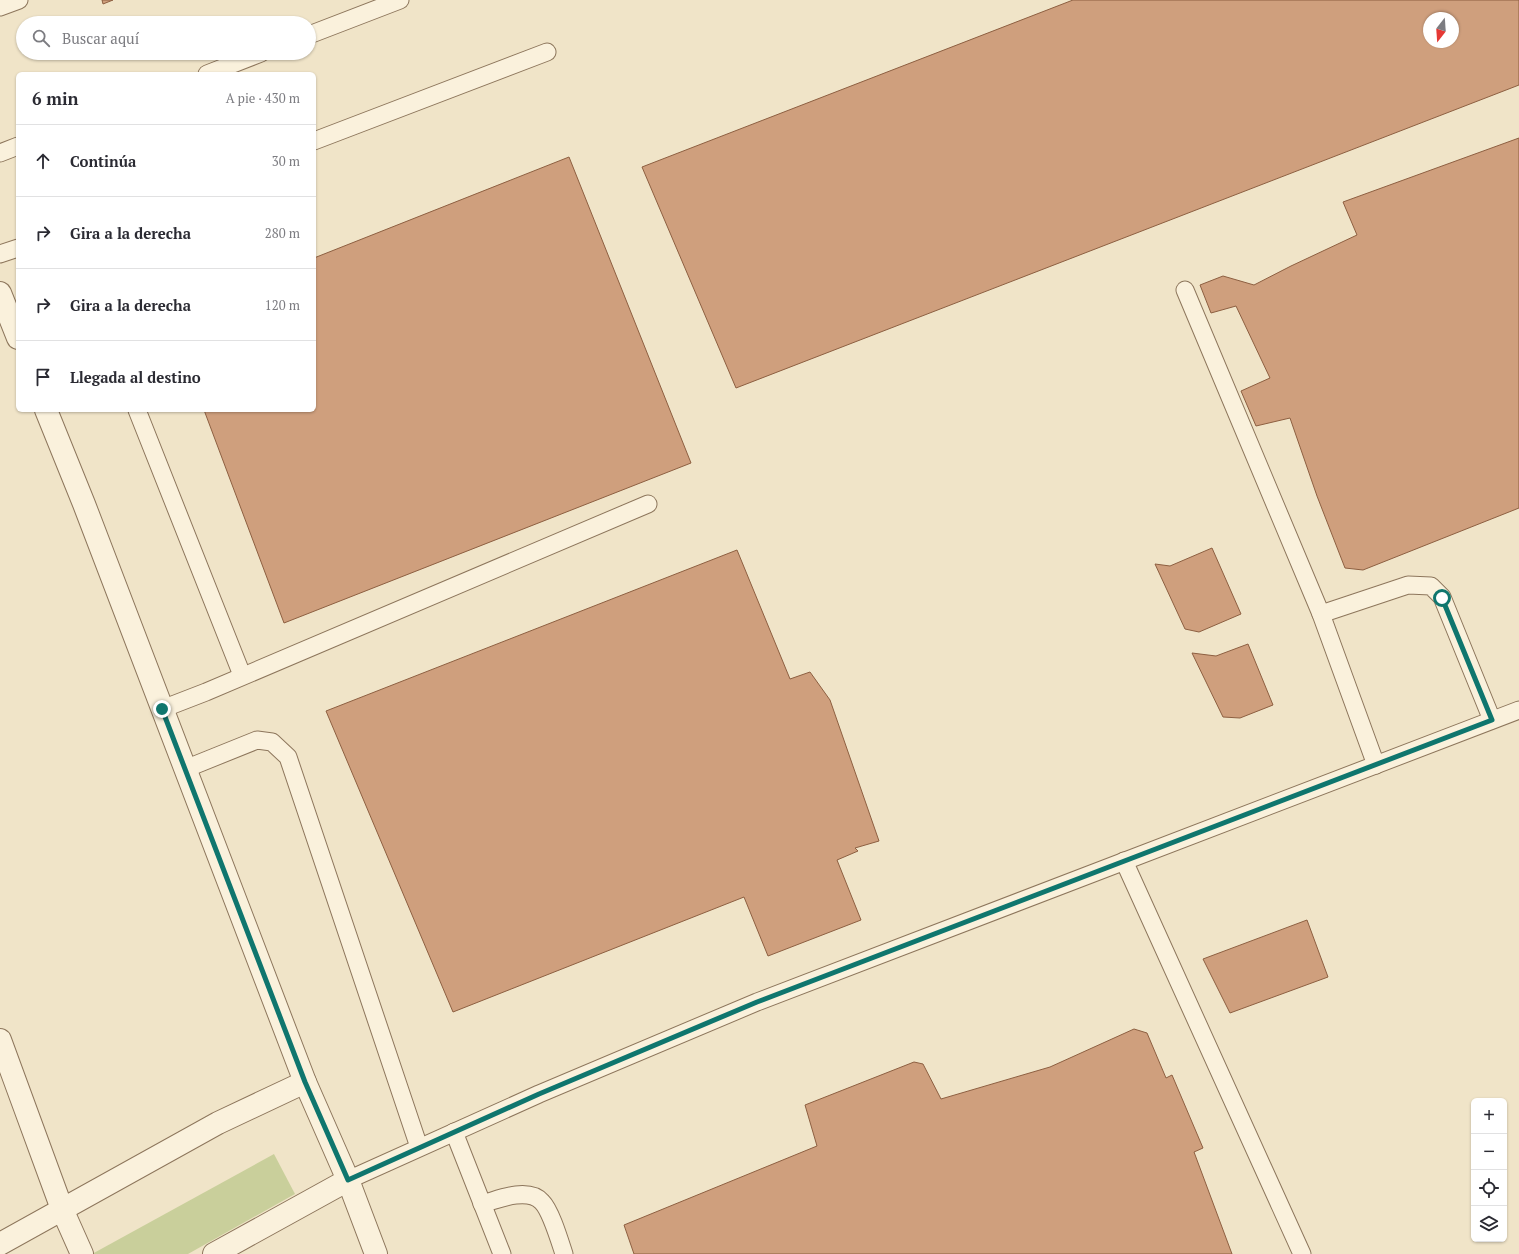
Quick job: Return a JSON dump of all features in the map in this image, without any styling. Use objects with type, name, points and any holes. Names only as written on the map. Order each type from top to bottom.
[{"type":"street","points":[[0,292],[16,333]]},
{"type":"street","points":[[47,412],[305,1082],[348,1180],[376,1254]]},
{"type":"street","points":[[0,1040],[62,1209],[82,1254]]},
{"type":"street","points":[[0,1244],[218,1123],[305,1082]]},
{"type":"street","points":[[214,1254],[348,1180]]},
{"type":"lane","points":[[0,6],[19,0]]},
{"type":"lane","points":[[316,32],[400,0]]},
{"type":"lane","points":[[316,140],[547,52]]},
{"type":"lane","points":[[212,72],[244,60]]},
{"type":"lane","points":[[0,153],[16,147]]},
{"type":"lane","points":[[0,254],[16,249]]},
{"type":"lane","points":[[1184,290],[1321,614],[1376,765]]},
{"type":"lane","points":[[138,412],[242,675]]},
{"type":"lane","points":[[162,709],[206,692],[242,675],[648,504]]},
{"type":"lane","points":[[1321,614],[1408,585],[1431,586],[1442,598],[1492,720]]},
{"type":"lane","points":[[348,1180],[539,1094],[757,1002],[1519,710]]},
{"type":"lane","points":[[185,769],[257,740],[272,742],[288,757],[419,1147]]},
{"type":"lane","points":[[1124,861],[1302,1254]]},
{"type":"lane","points":[[454,1132],[502,1254]]},
{"type":"lane","points":[[482,1204],[514,1195],[524,1194],[533,1196],[542,1202],[548,1212],[564,1254]]},
{"type":"green space","points":[[274,1154],[295,1194],[188,1254],[92,1254]]},
{"type":"building","points":[[102,0],[113,0],[103,4]]},
{"type":"building","points":[[1073,0],[1519,0],[1519,85],[736,388],[642,167]]},
{"type":"building","points":[[1519,138],[1519,508],[1363,570],[1345,568],[1317,496],[1290,418],[1256,426],[1241,391],[1270,378],[1236,306],[1211,313],[1200,285],[1223,276],[1254,285],[1357,235],[1343,202]]},
{"type":"building","points":[[569,157],[691,463],[284,623],[205,412],[316,412],[316,257]]},
{"type":"building","points":[[1212,548],[1241,614],[1199,632],[1185,629],[1155,564],[1170,566]]},
{"type":"building","points":[[737,550],[790,679],[810,672],[830,700],[879,841],[855,848],[858,851],[837,860],[861,920],[768,956],[744,897],[453,1012],[326,711]]},
{"type":"building","points":[[1248,644],[1273,705],[1240,718],[1223,717],[1192,653],[1216,656]]},
{"type":"building","points":[[1307,920],[1328,977],[1230,1013],[1203,959]]},
{"type":"building","points":[[1134,1029],[1147,1033],[1166,1078],[1172,1075],[1203,1148],[1194,1152],[1232,1254],[634,1254],[624,1225],[817,1146],[805,1105],[914,1062],[923,1064],[941,1099],[1050,1067]]},
{"type":"route","points":[[162,709],[305,1082],[348,1180],[539,1094],[757,1002],[1492,720],[1442,598]]}]
